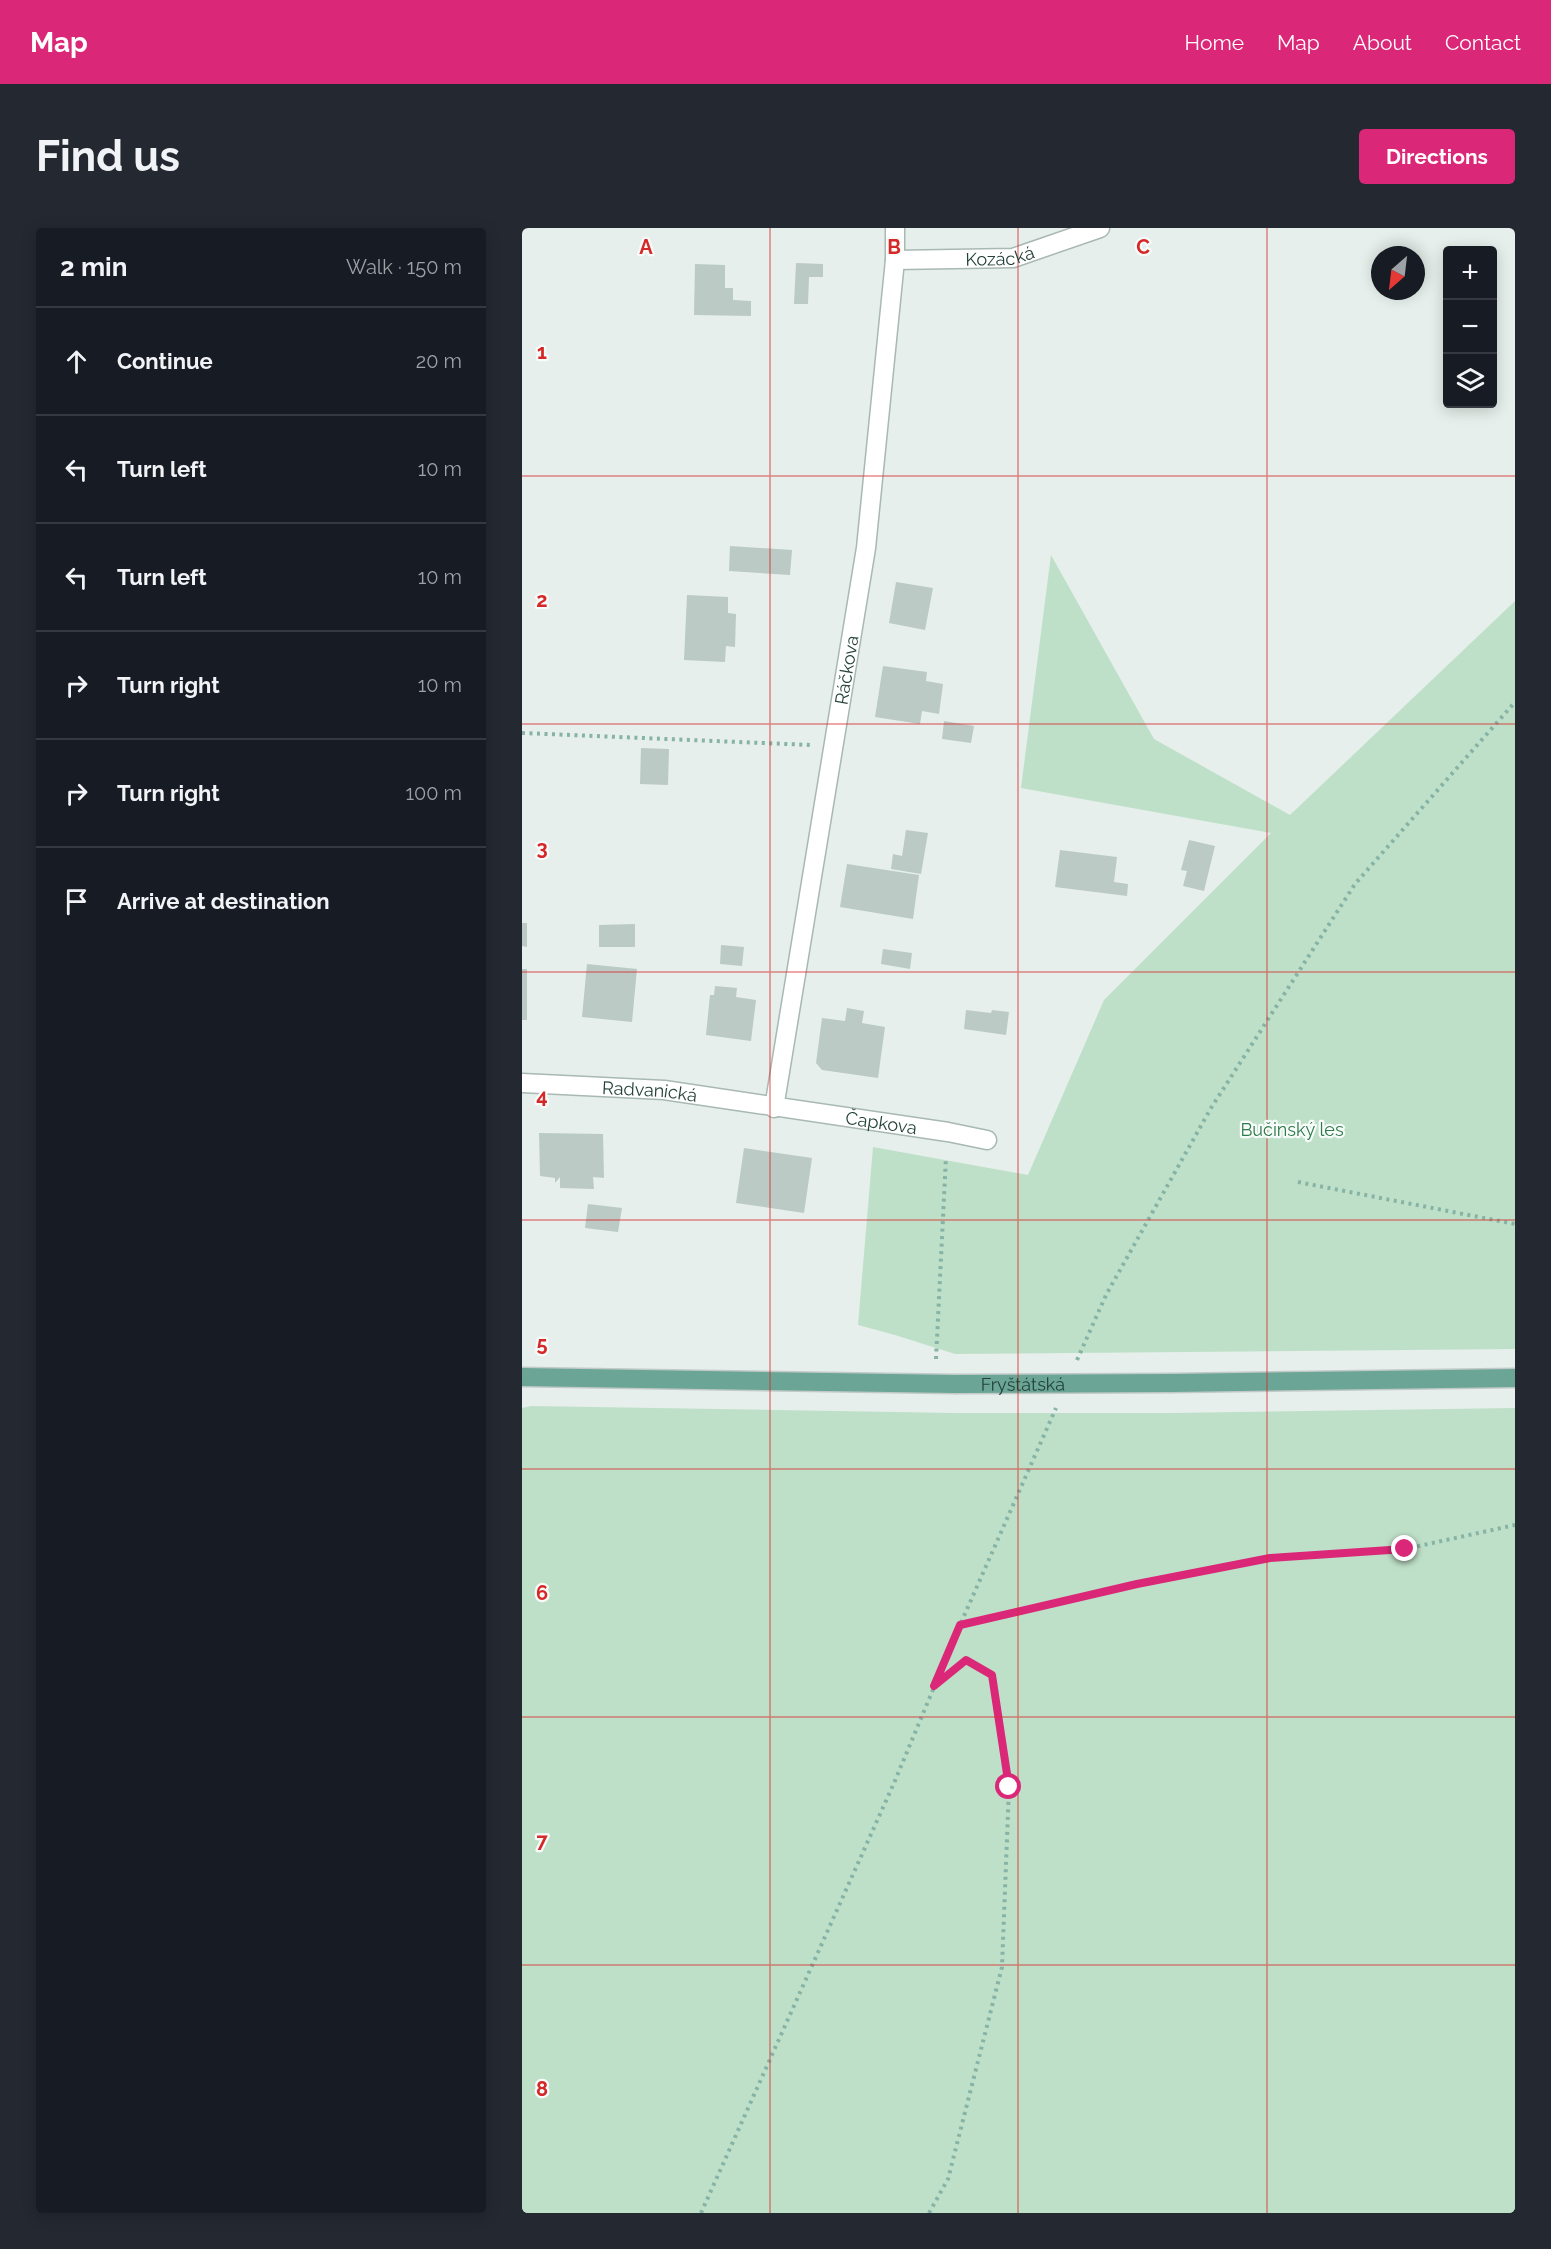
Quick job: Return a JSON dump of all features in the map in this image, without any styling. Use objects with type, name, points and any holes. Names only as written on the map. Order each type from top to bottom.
[{"type":"main road","name":"Fryštátská","points":[[527,1377],[955,1384],[1515,1378]]},
{"type":"street","name":"Ráčkova","points":[[774,1108],[866,548],[895,260],[895,228]]},
{"type":"street","name":"Kozácká","points":[[895,260],[1012,258],[1100,228]]},
{"type":"street","name":"Radvanická","points":[[522,1083],[664,1090],[774,1108]]},
{"type":"street","name":"Čapkova","points":[[774,1108],[948,1132],[987,1140]]},
{"type":"path","points":[[1073,1369],[1106,1295],[1211,1108],[1355,884],[1515,702]]},
{"type":"path","points":[[522,733],[833,746]]},
{"type":"path","points":[[935,1383],[948,1132]]},
{"type":"path","points":[[1298,1182],[1515,1224]]},
{"type":"path","points":[[701,2213],[894,1783],[960,1625],[1059,1401]]},
{"type":"path","points":[[960,1625],[1137,1584],[1270,1558],[1405,1549],[1515,1525]]},
{"type":"path","points":[[928,2213],[948,2179],[1002,1967],[1009,1787],[992,1675],[966,1660],[934,1686]]},
{"type":"green space","name":"Bučinský les","points":[[1051,555],[1154,739],[1290,815],[1515,601],[1515,1349],[955,1354],[858,1325],[873,1147],[1028,1175],[1104,1000],[1271,833],[1021,788]]},
{"type":"green space","points":[[531,1406],[955,1413],[1172,1413],[1515,1408],[1515,2213],[522,2213],[522,1408]]},
{"type":"building","points":[[796,263],[823,264],[823,277],[809,277],[808,304],[794,304]]},
{"type":"building","points":[[695,264],[725,265],[725,288],[733,288],[733,300],[751,301],[751,316],[694,315]]},
{"type":"building","points":[[730,546],[792,550],[790,575],[729,571]]},
{"type":"building","points":[[896,582],[933,588],[925,630],[889,623]]},
{"type":"building","points":[[687,595],[728,597],[728,613],[736,614],[735,647],[726,646],[725,662],[684,660]]},
{"type":"building","points":[[883,666],[927,672],[926,681],[943,684],[939,714],[922,711],[920,724],[875,717]]},
{"type":"building","points":[[944,721],[974,726],[971,743],[942,739]]},
{"type":"building","points":[[641,748],[669,749],[668,785],[640,784]]},
{"type":"building","points":[[906,830],[928,833],[921,874],[891,869],[893,854],[902,856]]},
{"type":"building","points":[[1189,840],[1215,846],[1204,891],[1183,886],[1187,871],[1181,870]]},
{"type":"building","points":[[1060,850],[1117,857],[1114,882],[1128,884],[1127,896],[1055,887]]},
{"type":"building","points":[[847,864],[919,875],[913,919],[840,907]]},
{"type":"building","points":[[522,923],[527,923],[527,947],[522,946]]},
{"type":"building","points":[[635,924],[635,947],[599,947],[599,925]]},
{"type":"building","points":[[721,945],[744,947],[742,966],[720,964]]},
{"type":"building","points":[[883,949],[912,953],[910,969],[881,964]]},
{"type":"building","points":[[587,964],[637,969],[632,1022],[582,1017]]},
{"type":"building","points":[[522,969],[527,969],[527,1020],[522,1020]]},
{"type":"building","points":[[715,986],[737,988],[736,997],[756,1000],[751,1041],[706,1035],[710,995],[714,995]]},
{"type":"building","points":[[847,1008],[864,1011],[862,1023],[885,1027],[878,1078],[822,1070],[816,1063],[822,1018],[845,1021]]},
{"type":"building","points":[[966,1010],[991,1013],[992,1010],[1009,1012],[1006,1035],[964,1029]]},
{"type":"building","points":[[539,1133],[603,1134],[604,1178],[593,1177],[594,1189],[560,1188],[560,1177],[555,1183],[555,1178],[540,1176]]},
{"type":"building","points":[[744,1148],[812,1158],[804,1213],[736,1203]]},
{"type":"building","points":[[588,1204],[622,1208],[618,1232],[585,1228]]},
{"type":"route","points":[[1009,1787],[992,1675],[966,1660],[934,1686],[960,1625],[1137,1584],[1270,1558],[1405,1549]]}]
